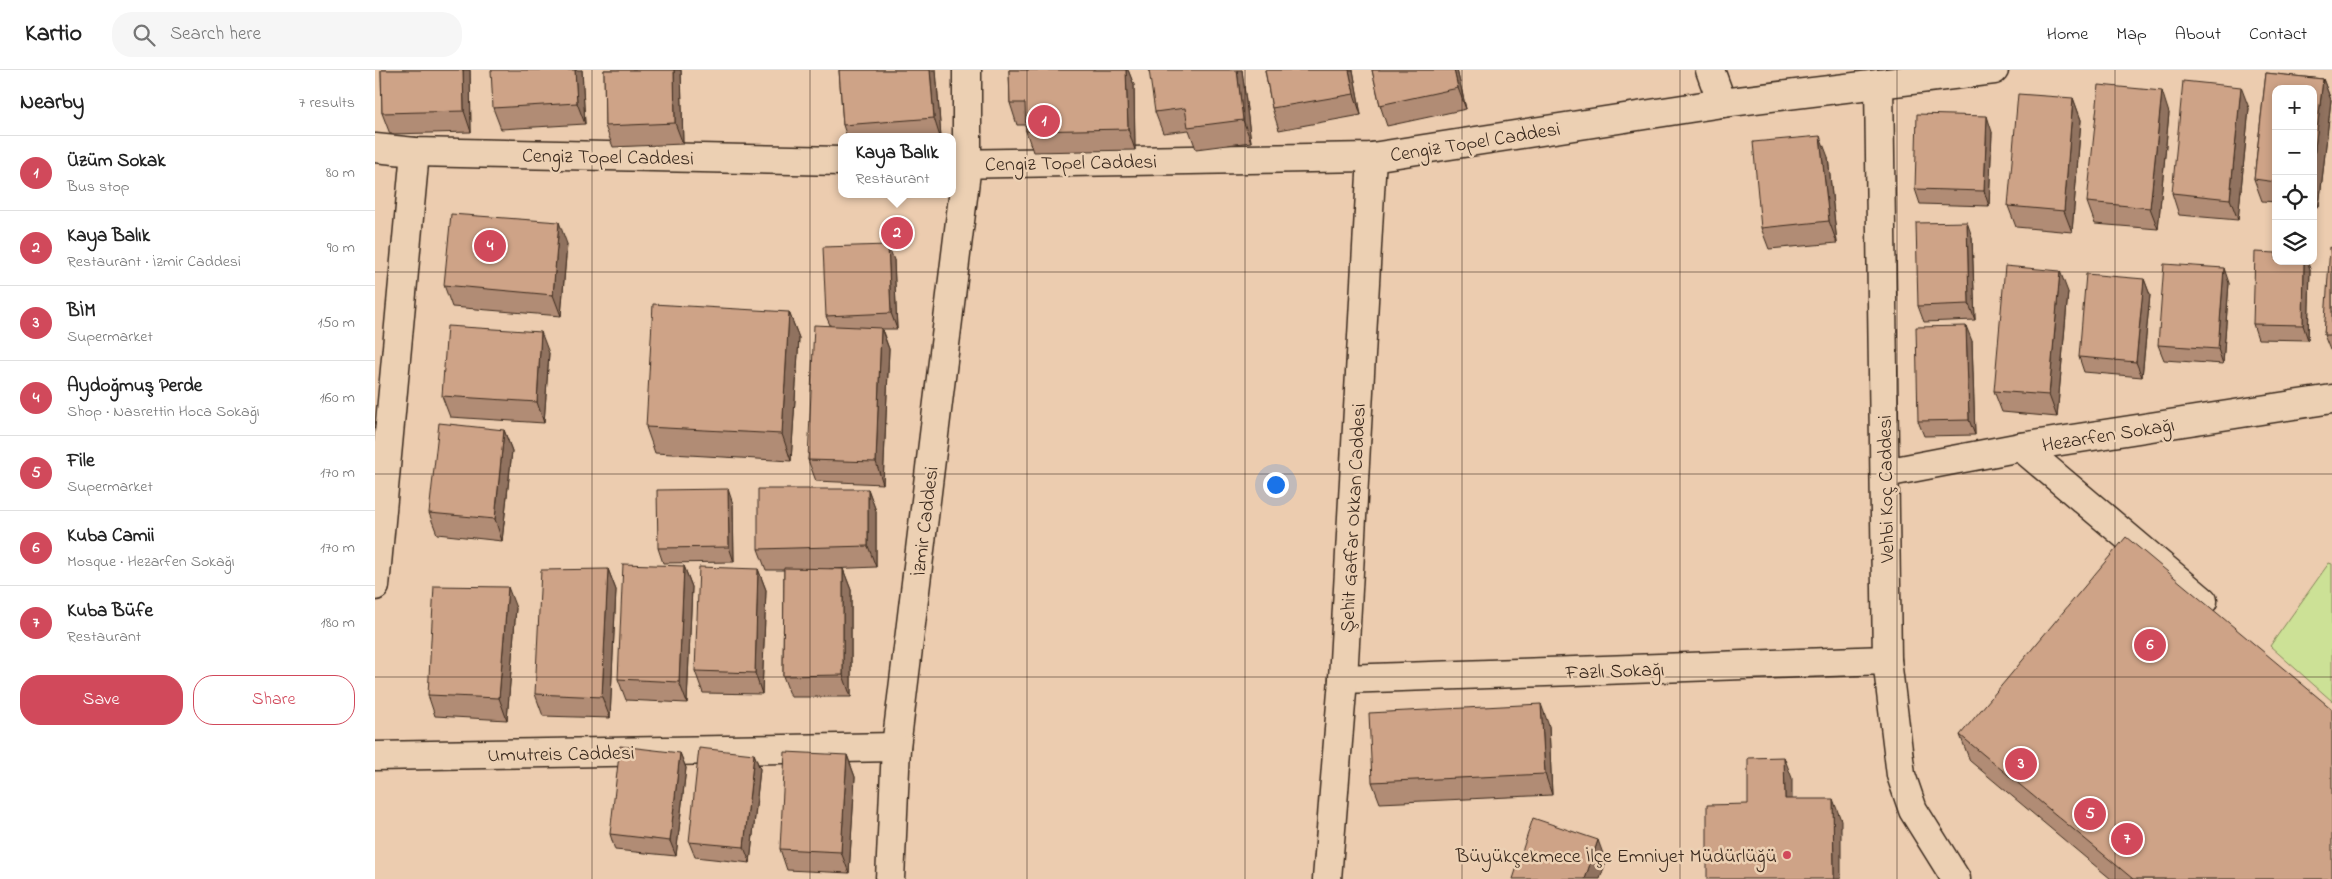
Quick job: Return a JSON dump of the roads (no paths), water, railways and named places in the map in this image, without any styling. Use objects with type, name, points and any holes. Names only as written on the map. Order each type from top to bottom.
[{"type":"street","name":"İzmir Caddesi","points":[[890,879],[897,747],[960,164],[967,70]]},
{"type":"street","points":[[1710,70],[1723,103]]},
{"type":"street","name":"Cengiz Topel Caddesi","points":[[960,164],[1372,156],[1723,103],[1994,70]]},
{"type":"street","name":"Vehbi Koç Caddesi","points":[[1879,84],[1887,660],[1901,775],[1913,810],[1956,879]]},
{"type":"street","name":"Cengiz Topel Caddesi","points":[[375,148],[415,152],[838,161]]},
{"type":"street","points":[[375,586],[415,152]]},
{"type":"street","name":"Şehit Gaffar Okkan Caddesi","points":[[1327,879],[1343,679],[1372,156]]},
{"type":"street","name":"Hezarfen Sokağı","points":[[1885,473],[2021,447],[2332,399]]},
{"type":"street","points":[[2021,447],[2218,614]]},
{"type":"street","name":"Fazlı Sokağı","points":[[1343,679],[1887,660]]},
{"type":"street","name":"Umutreis Caddesi","points":[[375,756],[897,747]]},
{"type":"place","name":"Üzüm Sokak","points":[[1044,121]]},
{"type":"place","name":"Kaya Balık","points":[[897,233]]},
{"type":"place","name":"Aydoğmuş Perde","points":[[490,246]]},
{"type":"place","name":"Kuba Camii","points":[[2150,645]]},
{"type":"place","name":"BİM","points":[[2021,764]]},
{"type":"place","name":"File","points":[[2090,814]]},
{"type":"place","name":"Kuba Büfe","points":[[2127,839]]},
{"type":"place","name":"Büyükçekmece İlçe Emniyet Müdürlüğü","points":[[1787,855]]}]
